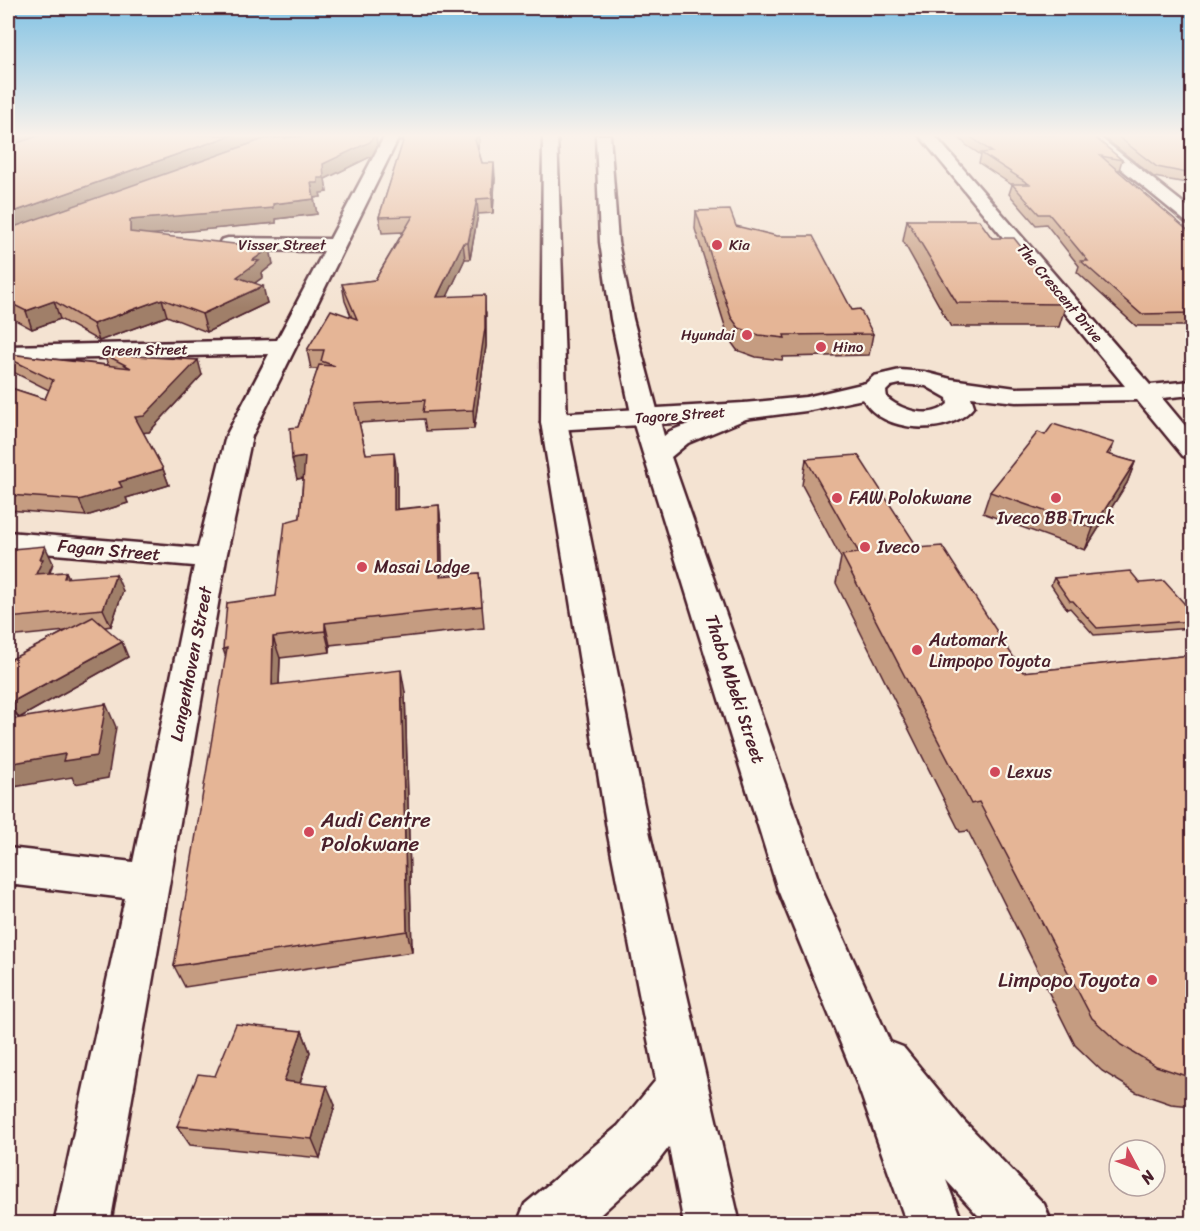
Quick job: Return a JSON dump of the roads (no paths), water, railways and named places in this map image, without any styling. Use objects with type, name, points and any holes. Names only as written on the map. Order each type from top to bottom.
[{"type":"street","name":"Langenhoven Street","points":[[82,1224],[211,558],[239,436],[282,347],[336,245],[360,192]]},
{"type":"street","points":[[551,192],[554,422],[629,835],[712,1224]]},
{"type":"street","name":"Thabo Mbeki Street","points":[[606,192],[609,242],[622,319],[651,436],[800,890],[860,1033],[935,1224]]},
{"type":"street","name":"The Crescent Drive","points":[[975,192],[1192,450]]},
{"type":"street","points":[[1159,192],[1192,218]]},
{"type":"street","name":"Visser Street","points":[[228,244],[336,245]]},
{"type":"street","name":"Green Street","points":[[8,353],[282,347]]},
{"type":"street","name":"Tagore Street","points":[[880,400],[883,381],[900,377],[925,379],[947,386],[1016,395],[1144,393],[1192,388]]},
{"type":"street","points":[[947,386],[959,396],[962,406]]},
{"type":"street","name":"Tagore Street","points":[[554,422],[651,436],[744,411],[806,404],[880,400],[904,417],[932,420],[947,417],[957,412],[962,406],[1016,395]]},
{"type":"street","points":[[651,436],[679,437],[744,411]]},
{"type":"street","name":"Fagan Street","points":[[8,541],[211,558]]},
{"type":"street","points":[[8,866],[150,882]]},
{"type":"street","points":[[860,1033],[944,1139],[1024,1224]]},
{"type":"street","points":[[544,1224],[559,1214],[637,1145],[684,1086]]},
{"type":"place","name":"Kia","points":[[717,245]]},
{"type":"place","name":"Hyundai","points":[[747,335]]},
{"type":"place","name":"Hino","points":[[821,347]]},
{"type":"place","name":"FAW Polokwane","points":[[837,498]]},
{"type":"place","name":"Iveco BB Truck","points":[[1056,498]]},
{"type":"place","name":"Iveco","points":[[865,547]]},
{"type":"place","name":"Masai Lodge","points":[[362,567]]},
{"type":"place","name":"Automark Limpopo Toyota","points":[[917,650]]},
{"type":"place","name":"Lexus","points":[[995,772]]},
{"type":"place","name":"Audi Centre Polokwane","points":[[309,832]]},
{"type":"place","name":"Limpopo Toyota","points":[[1152,980]]}]
